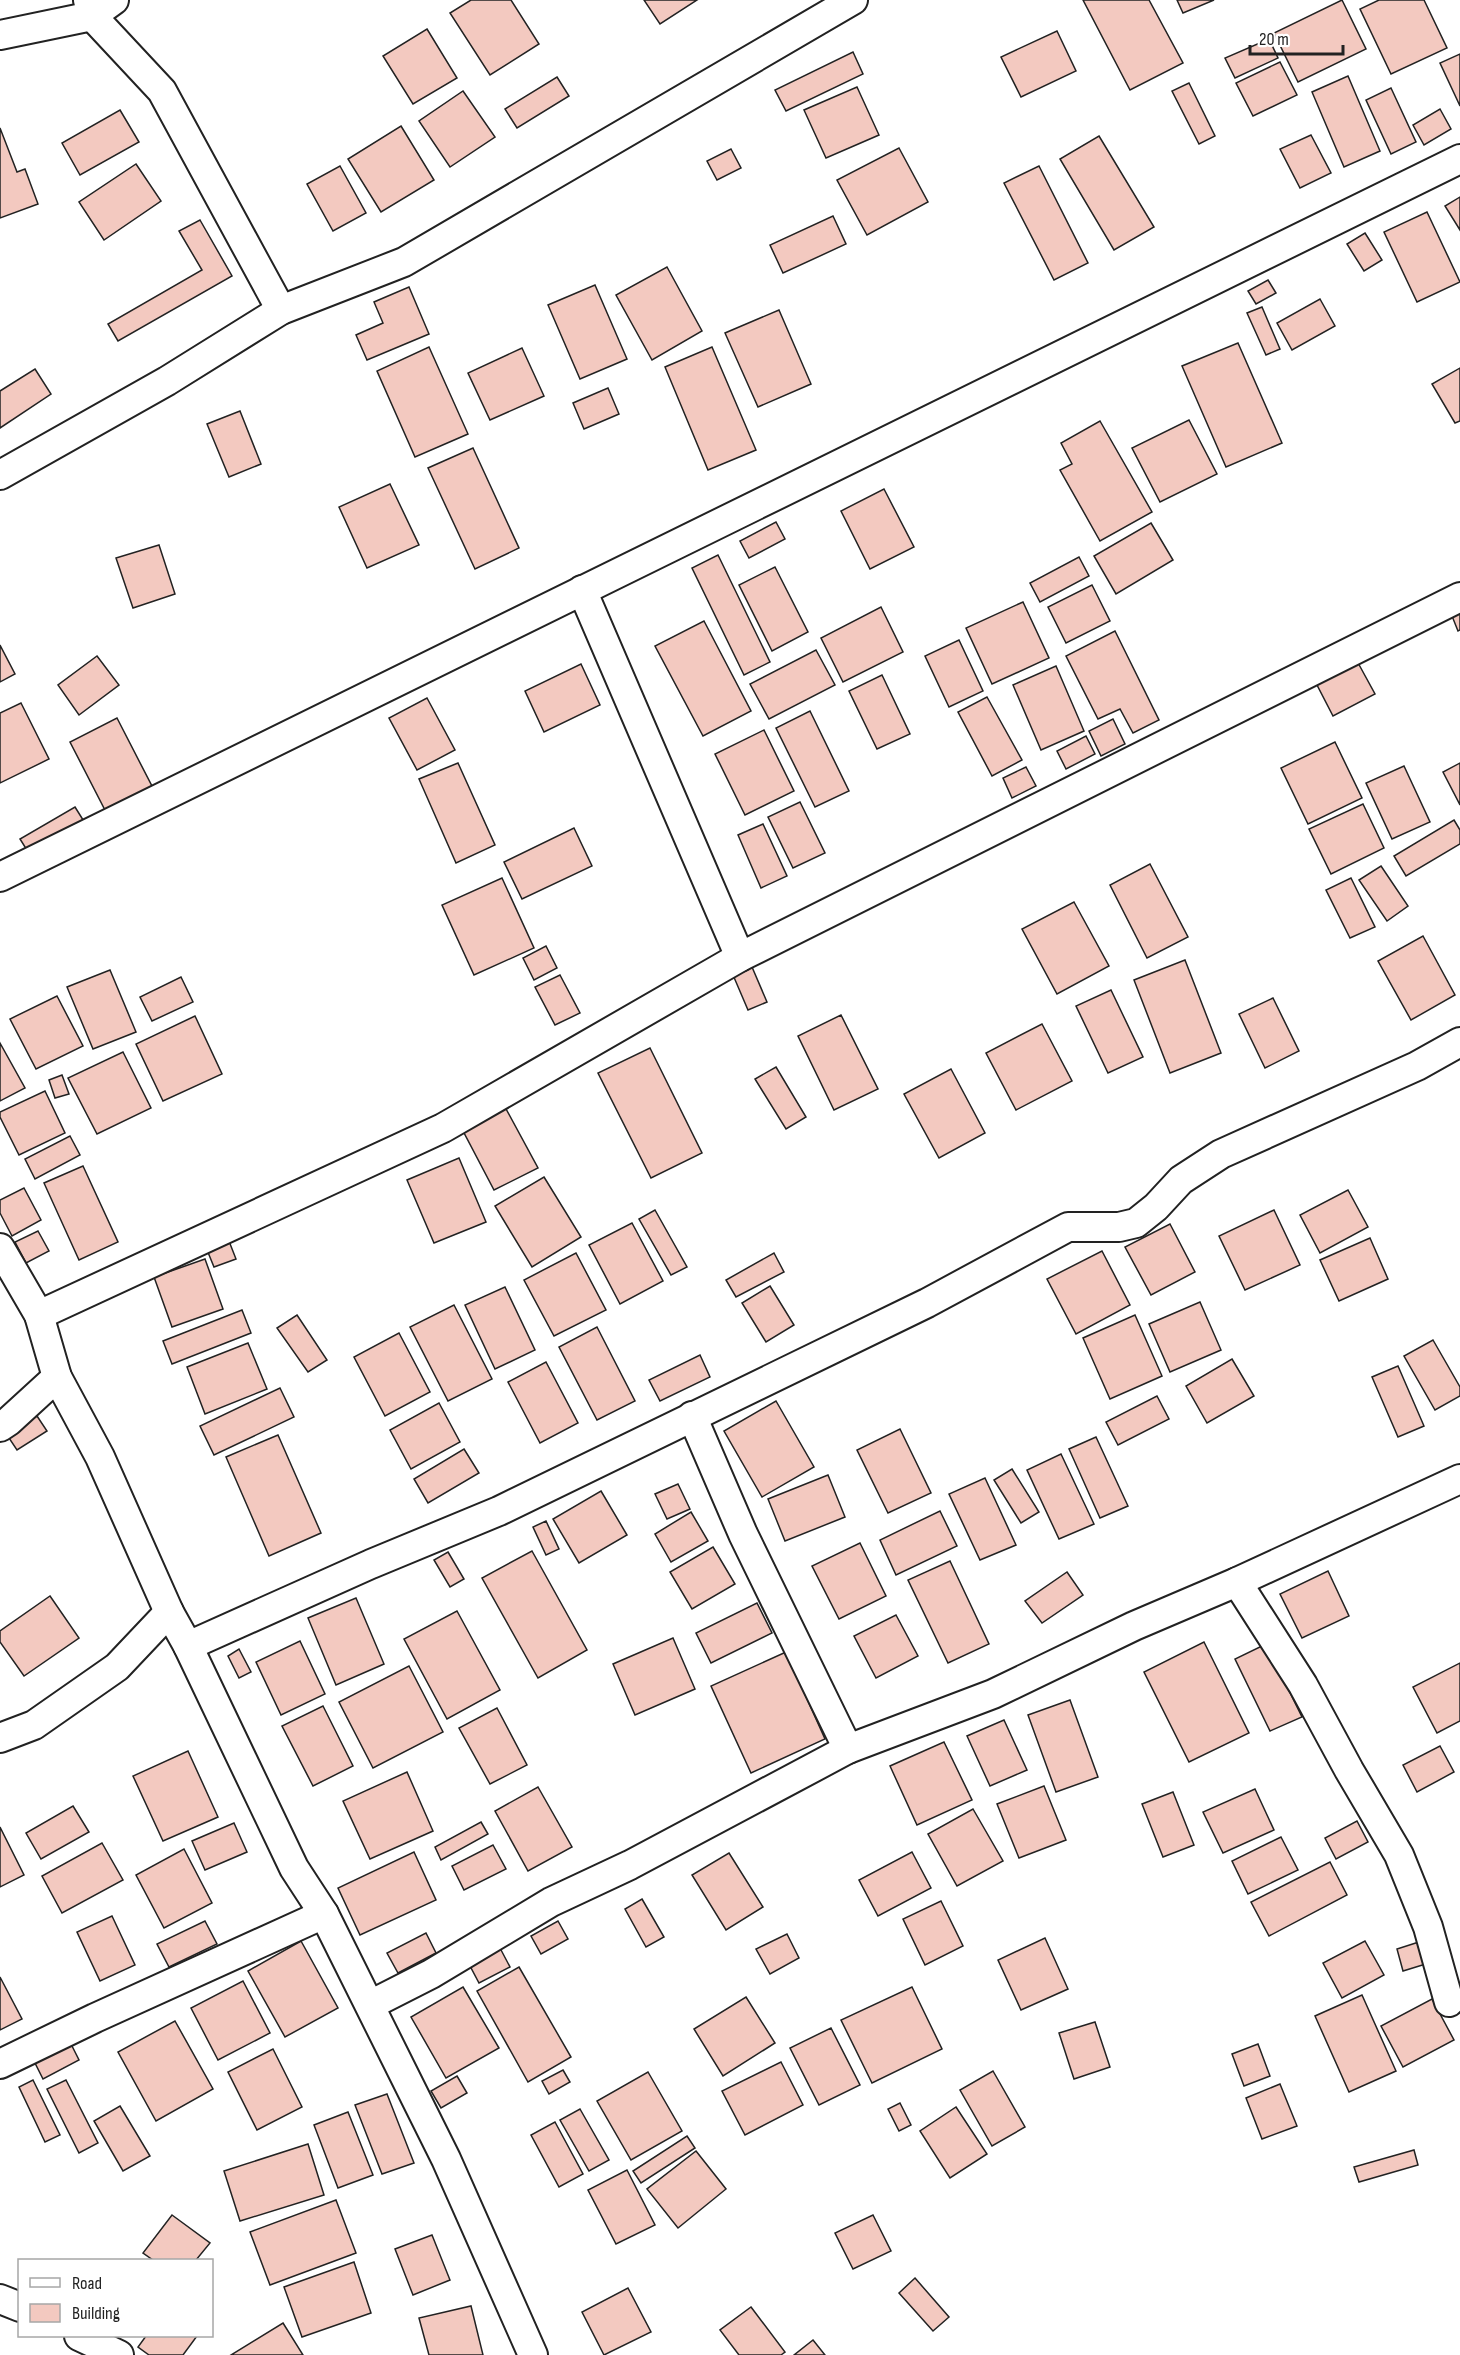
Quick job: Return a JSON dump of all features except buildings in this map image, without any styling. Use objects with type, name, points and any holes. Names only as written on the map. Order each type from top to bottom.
[{"type":"street","points":[[0,475],[167,381],[281,310],[404,262],[853,0]]},
{"type":"street","points":[[0,35],[98,5],[162,91],[281,310]]},
{"type":"street","points":[[0,877],[1460,159]]},
{"type":"street","points":[[582,590],[740,957]]},
{"type":"street","points":[[39,1315],[443,1128],[740,957],[1460,597]]},
{"type":"street","points":[[188,1646],[371,1564],[499,1510],[927,1303],[1068,1227],[1119,1227],[1136,1223],[1156,1207],[1181,1180],[1221,1154],[1417,1066],[1460,1042]]},
{"type":"street","points":[[0,1248],[39,1315],[57,1377],[100,1457],[169,1612],[188,1646],[294,1868],[324,1914],[446,2159],[533,2355]]},
{"type":"street","points":[[0,1427],[57,1377]]},
{"type":"street","points":[[692,1416],[743,1534],[848,1749]]},
{"type":"street","points":[[370,2005],[431,1974],[551,1902],[630,1865],[848,1749],[993,1694],[1134,1626],[1237,1582],[1460,1479]]},
{"type":"street","points":[[1237,1582],[1304,1685],[1349,1770],[1399,1854],[1428,1927],[1449,2002]]},
{"type":"street","points":[[0,1738],[34,1725],[117,1667],[169,1612]]},
{"type":"street","points":[[0,2064],[95,2018],[324,1914]]},
{"type":"street","points":[[0,2299],[18,2306]]},
{"type":"street","points":[[81,2337],[119,2355]]}]
